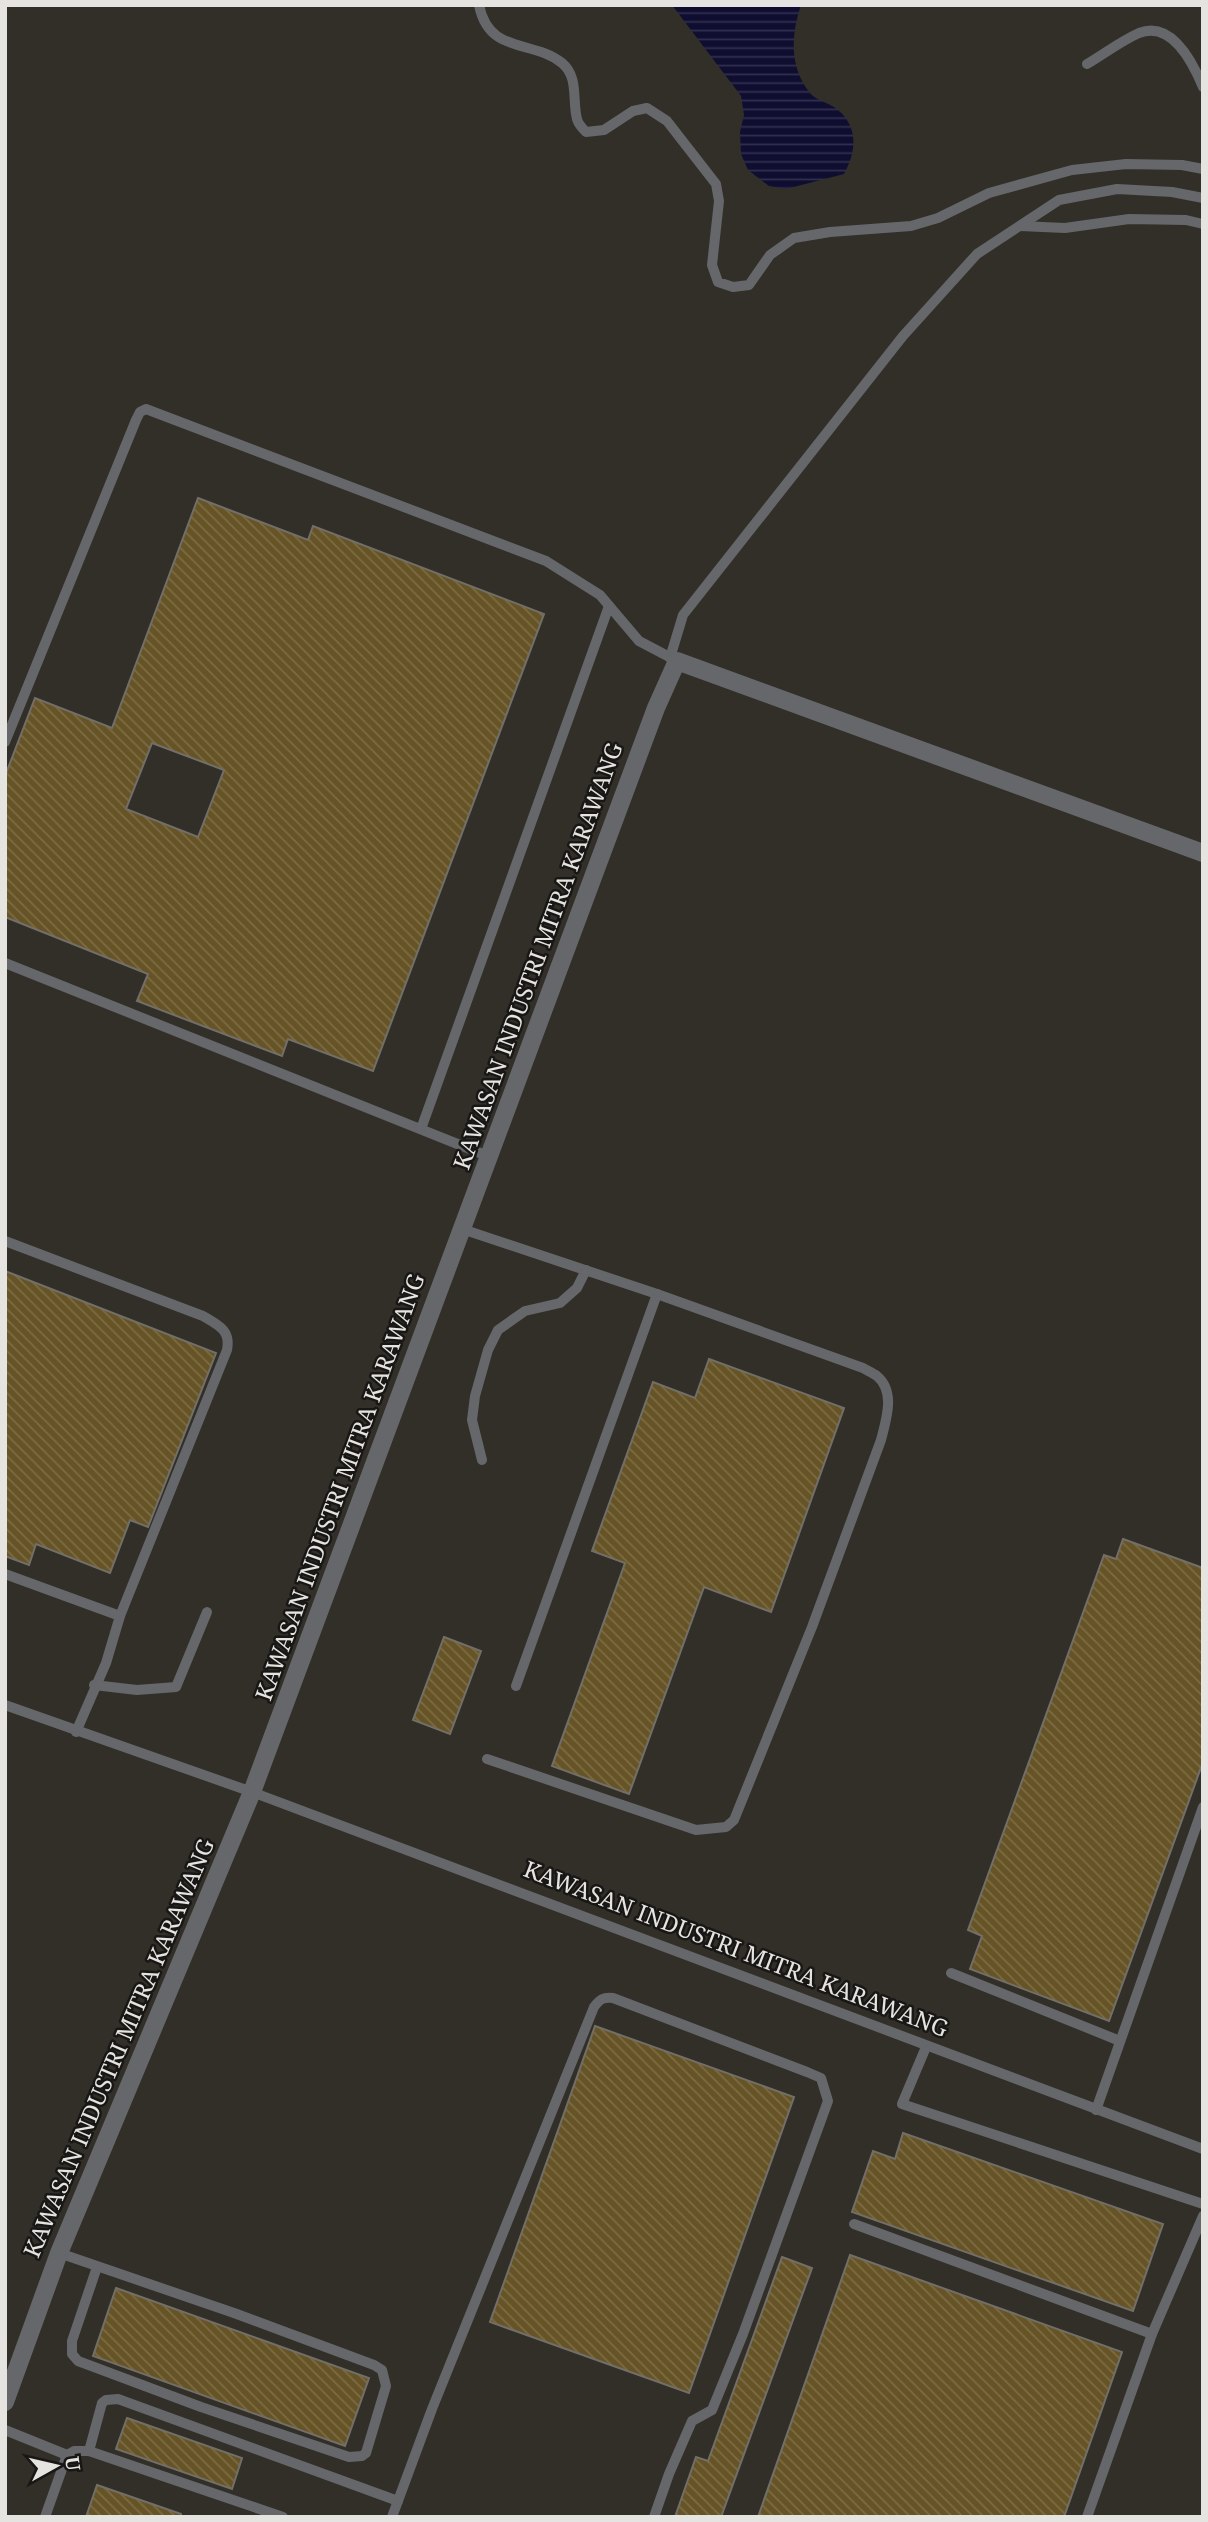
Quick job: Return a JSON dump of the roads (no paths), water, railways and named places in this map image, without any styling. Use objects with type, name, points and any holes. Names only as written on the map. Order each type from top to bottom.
[{"type":"street","points":[[673,660],[1203,853]]},
{"type":"street","name":"KAWASAN INDUSTRI MITRA KARAWANG","points":[[5,2402],[59,2253],[252,1792],[673,660]]},
{"type":"lane","points":[[479,5],[487,29],[508,44],[551,56],[564,65],[573,80],[577,121],[586,132],[604,130],[633,111],[647,108],[667,121],[716,184],[719,201],[712,265],[718,282],[733,287],[749,285],[770,255],[794,238],[830,232],[911,226],[938,218],[989,193],[1072,170],[1126,164],[1182,165],[1203,169]]},
{"type":"lane","points":[[1087,64],[1141,32],[1157,30],[1176,42],[1194,64],[1203,88]]},
{"type":"lane","points":[[5,742],[136,420],[140,412],[146,409],[546,561],[600,595],[639,641],[673,660],[683,614],[903,336],[977,254],[1059,200],[1117,189],[1172,192],[1203,198]]},
{"type":"lane","points":[[1020,226],[1065,228],[1129,219],[1186,220],[1203,224]]},
{"type":"lane","points":[[421,1129],[609,606]]},
{"type":"lane","points":[[5,963],[490,1157]]},
{"type":"lane","points":[[462,1229],[657,1294],[863,1368],[883,1382],[888,1394],[888,1412],[877,1452],[812,1627],[734,1820],[726,1827],[696,1830],[488,1759]]},
{"type":"lane","points":[[5,1241],[203,1316],[225,1330],[229,1341],[228,1350],[120,1616],[106,1663],[94,1685],[76,1732]]},
{"type":"lane","points":[[482,1460],[472,1420],[475,1396],[488,1350],[498,1330],[525,1311],[561,1303],[578,1288],[586,1270]]},
{"type":"lane","points":[[516,1686],[657,1294]]},
{"type":"lane","points":[[5,1574],[120,1616]]},
{"type":"lane","points":[[94,1685],[137,1690],[176,1687],[207,1612]]},
{"type":"lane","name":"KAWASAN INDUSTRI MITRA KARAWANG","points":[[5,1705],[252,1792],[1203,2149]]},
{"type":"lane","points":[[1096,2110],[1203,1807]]},
{"type":"lane","points":[[951,1973],[1120,2041]]},
{"type":"lane","points":[[392,2517],[432,2409],[594,2007],[605,1997],[675,2021],[821,2078],[828,2101],[743,2334],[712,2410],[692,2421],[654,2517]]},
{"type":"lane","points":[[926,2047],[902,2104],[1203,2204]]},
{"type":"lane","points":[[1087,2517],[1152,2334],[1203,2216]]},
{"type":"lane","points":[[854,2224],[1152,2334]]},
{"type":"lane","points":[[59,2253],[260,2323],[382,2370],[386,2386],[366,2452],[362,2456],[349,2457],[201,2407],[78,2361],[72,2354],[72,2342],[97,2267]]},
{"type":"lane","points":[[89,2451],[102,2403],[118,2399],[398,2501]]},
{"type":"lane","points":[[5,2430],[67,2455]]},
{"type":"lane","points":[[45,2517],[67,2455],[74,2451],[89,2451],[283,2517]]}]
